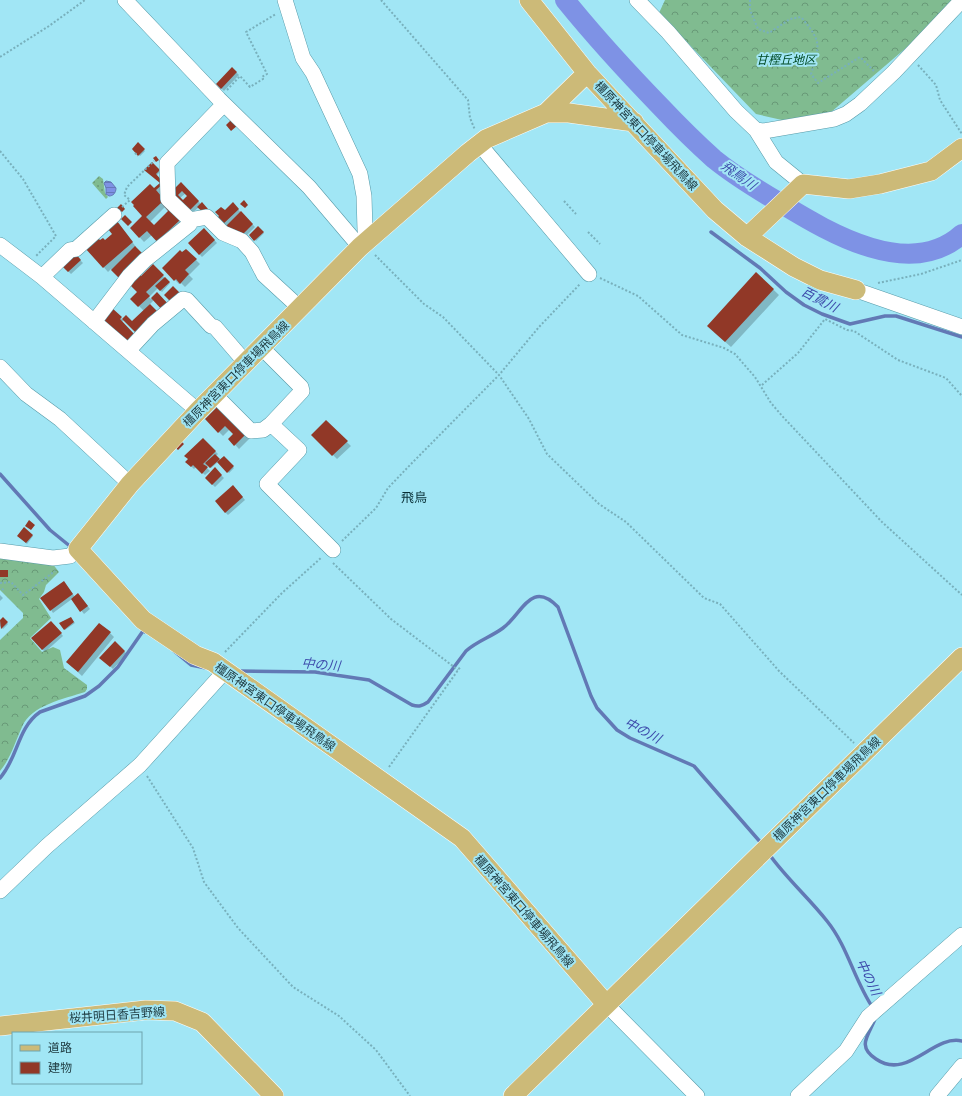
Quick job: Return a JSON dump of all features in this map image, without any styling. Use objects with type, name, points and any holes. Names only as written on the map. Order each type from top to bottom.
[{"type":"main road","points":[[529,0],[587,73]]},
{"type":"main road","name":"橿原神宮東口停車場飛鳥線","points":[[606,1004],[462,838],[219,666],[195,655],[143,620],[78,549],[130,484],[198,412],[364,243],[468,153],[482,144],[486,139],[546,114],[587,73],[715,210],[747,237],[794,267],[820,280],[856,290]]},
{"type":"main road","points":[[546,114],[569,114],[634,122]]},
{"type":"main road","points":[[747,237],[800,188],[849,189],[880,184],[931,171],[962,148]]},
{"type":"main road","name":"橿原神宮東口停車場飛鳥線","points":[[513,1096],[962,657]]},
{"type":"main road","name":"桜井明日香吉野線","points":[[0,1026],[146,1010],[175,1011],[202,1022],[274,1096]]},
{"type":"street","points":[[125,0],[221,102],[298,176],[364,243]]},
{"type":"street","points":[[637,0],[668,32],[736,111],[756,130],[776,162],[800,188]]},
{"type":"street","points":[[756,130],[764,131],[834,119],[851,110],[884,82],[962,0]]},
{"type":"street","points":[[286,4],[303,58],[314,73],[360,174],[364,196],[364,243]]},
{"type":"street","points":[[190,220],[168,199],[167,163],[221,102]]},
{"type":"street","points":[[482,144],[589,274]]},
{"type":"street","points":[[42,277],[70,250],[76,249],[114,215]]},
{"type":"street","points":[[190,220],[207,217],[223,233],[242,241],[252,252],[264,275],[301,308]]},
{"type":"street","points":[[94,322],[129,276],[145,260],[186,228],[190,224],[190,220]]},
{"type":"street","points":[[0,245],[42,277],[198,412]]},
{"type":"street","points":[[856,290],[962,327]]},
{"type":"street","points":[[128,351],[153,324],[183,300],[187,300],[211,326],[215,327],[246,363]]},
{"type":"street","points":[[215,395],[251,431],[263,430],[271,424],[302,391],[301,387],[262,348]]},
{"type":"street","points":[[0,367],[26,394],[60,419],[130,484]]},
{"type":"street","points":[[271,424],[299,450],[267,484],[329,552]]},
{"type":"street","points":[[0,551],[53,558],[70,556],[78,549]]},
{"type":"street","points":[[2,886],[140,765],[219,666]]},
{"type":"street","points":[[798,1096],[846,1051],[868,1018],[962,935]]},
{"type":"street","points":[[606,1004],[691,1094]]},
{"type":"street","points":[[938,1096],[962,1066]]},
{"type":"path","points":[[0,57],[50,26],[85,0]]},
{"type":"path","points":[[381,0],[468,100],[470,118],[482,144]]},
{"type":"path","points":[[750,0],[750,10],[758,29],[770,33],[790,19],[801,17],[815,34],[819,48],[811,74],[818,83],[860,57],[884,82]]},
{"type":"path","points":[[221,102],[240,76],[250,87],[263,79],[262,77],[267,74],[246,32],[286,4]]},
{"type":"path","points":[[910,55],[936,85],[940,100],[962,134]]},
{"type":"path","points":[[0,150],[23,180],[56,236],[27,265]]},
{"type":"path","points":[[114,215],[130,200],[124,195],[128,187],[160,156],[173,157]]},
{"type":"path","points":[[564,201],[576,214]]},
{"type":"path","points":[[588,232],[600,244]]},
{"type":"path","points":[[364,243],[424,304],[443,317],[500,375],[529,418],[547,454],[599,504],[626,522],[704,598],[720,604],[780,671],[864,753]]},
{"type":"path","points":[[856,290],[886,281],[921,274],[962,260]]},
{"type":"path","points":[[219,666],[282,593],[376,508],[388,488],[500,375],[539,328],[589,274],[601,278],[638,296],[682,335],[724,348],[735,354],[755,377],[771,403],[784,418],[882,522],[962,594]]},
{"type":"path","points":[[762,385],[798,354],[825,319],[847,330],[854,331],[898,360],[946,378],[962,396]]},
{"type":"path","points":[[329,552],[391,619],[458,670]]},
{"type":"path","points":[[0,583],[10,582],[23,595],[54,572]]},
{"type":"path","points":[[379,780],[461,666]]},
{"type":"path","points":[[140,765],[193,848],[204,882],[238,928],[293,987],[340,1016],[376,1050],[410,1096]]},
{"type":"green space","name":"甘樫丘地区","points":[[665,0],[962,0],[830,113],[782,120],[756,114],[659,13]]},
{"type":"green space","points":[[99,176],[103,179],[105,193],[108,197],[106,199],[92,183]]},
{"type":"green space","points":[[0,555],[52,563],[59,572],[46,585],[44,592],[39,599],[51,618],[30,638],[42,652],[53,647],[60,650],[64,668],[87,685],[87,689],[85,692],[58,700],[40,708],[26,719],[10,755],[0,771],[0,640],[23,618],[23,613],[0,590]]},
{"type":"water","points":[[106,181],[111,182],[116,188],[115,193],[109,196],[106,194],[104,183]]},
{"type":"building","points":[[232,67],[237,72],[221,89],[216,84]]},
{"type":"building","points":[[232,119],[238,125],[231,131],[226,125]]},
{"type":"building","points":[[138,142],[145,149],[138,156],[132,149]]},
{"type":"building","points":[[156,156],[159,160],[156,162],[153,158]]},
{"type":"building","points":[[152,162],[160,170],[156,174],[164,183],[156,190],[181,219],[163,236],[160,245],[147,231],[139,238],[130,228],[142,216],[131,202],[150,184],[154,188],[160,183],[144,170]],"holes":[[[161,203],[168,211],[154,225],[146,217]]]},
{"type":"building","points":[[181,182],[199,201],[188,212],[170,193]],"holes":[[[182,191],[187,196],[183,200],[178,195]]]},
{"type":"building","points":[[244,200],[248,205],[245,208],[240,204]]},
{"type":"building","points":[[202,202],[208,209],[204,213],[197,207]]},
{"type":"building","points":[[233,202],[239,209],[221,226],[215,220],[219,216],[215,212],[221,207],[225,210]]},
{"type":"building","points":[[121,204],[125,209],[122,212],[117,208]]},
{"type":"building","points":[[241,211],[253,224],[242,235],[238,231],[235,235],[226,226]]},
{"type":"building","points":[[125,215],[132,222],[128,226],[121,219]]},
{"type":"building","points":[[117,221],[133,242],[103,268],[85,248],[97,237],[100,240],[103,238],[105,240],[112,234],[108,229]]},
{"type":"building","points":[[258,226],[264,232],[254,241],[249,235]]},
{"type":"building","points":[[204,228],[215,240],[199,255],[188,243]]},
{"type":"building","points":[[135,246],[144,255],[120,279],[111,270]]},
{"type":"building","points":[[186,249],[197,259],[185,270],[189,274],[180,284],[176,279],[174,281],[162,268],[180,250],[182,252]]},
{"type":"building","points":[[75,253],[81,260],[68,272],[62,266]]},
{"type":"building","points":[[153,264],[164,275],[146,292],[150,296],[138,307],[130,299],[137,292],[128,283],[138,273],[141,276]]},
{"type":"building","points":[[756,272],[774,289],[725,342],[707,326]]},
{"type":"building","points":[[165,277],[170,282],[160,291],[155,286]]},
{"type":"building","points":[[173,286],[183,296],[174,305],[164,295]]},
{"type":"building","points":[[157,292],[170,306],[164,312],[151,298]]},
{"type":"building","points":[[150,304],[160,314],[138,335],[122,319],[126,315],[132,321]]},
{"type":"building","points":[[112,308],[122,317],[120,319],[136,336],[128,343],[100,322]]},
{"type":"building","points":[[219,405],[247,433],[234,446],[228,439],[233,434],[225,426],[218,433],[205,419]]},
{"type":"building","points":[[326,420],[348,441],[332,456],[311,435]]},
{"type":"building","points":[[203,438],[216,451],[203,464],[208,467],[202,474],[193,465],[191,467],[185,462],[188,459],[184,456]]},
{"type":"building","points":[[181,441],[184,444],[178,450],[175,447]]},
{"type":"building","points":[[215,454],[220,459],[210,468],[205,463]]},
{"type":"building","points":[[224,456],[234,466],[227,473],[217,462]]},
{"type":"building","points":[[215,467],[222,475],[212,485],[205,478]]},
{"type":"building","points":[[233,485],[243,497],[225,513],[215,501]]},
{"type":"building","points":[[29,520],[35,525],[31,530],[25,526]]},
{"type":"building","points":[[24,527],[33,535],[26,543],[17,536]]},
{"type":"building","points":[[0,570],[8,570],[8,577],[0,577]]},
{"type":"building","points":[[64,581],[73,594],[50,611],[40,598]]},
{"type":"building","points":[[78,593],[88,606],[80,612],[71,599]]},
{"type":"building","points":[[3,617],[8,622],[1,629],[0,620]]},
{"type":"building","points":[[71,617],[74,622],[64,630],[59,623]]},
{"type":"building","points":[[51,621],[62,633],[42,650],[31,638]]},
{"type":"building","points":[[99,623],[111,632],[78,672],[66,662]]},
{"type":"building","points":[[115,641],[125,651],[110,667],[99,658]]},
{"type":"waterway","name":"飛鳥川","points":[[565,0],[635,80],[707,153],[738,177],[801,216],[846,239],[870,248],[895,253],[919,253],[941,247],[962,234]]},
{"type":"waterway","name":"百貫川","points":[[711,232],[760,268],[786,292],[804,305],[822,314],[850,324],[885,316],[896,316],[962,337]]},
{"type":"waterway","points":[[0,474],[50,530],[71,547]]},
{"type":"waterway","name":"中の川","points":[[238,671],[315,672],[369,680],[412,705],[420,706],[428,702],[466,651],[503,628],[528,602],[541,596],[549,599],[558,607],[591,696],[597,708],[617,730],[630,738],[694,766],[762,844]]},
{"type":"waterway","name":"中の川","points":[[0,778],[11,762],[22,735],[32,719],[40,712],[85,696],[99,686],[118,667],[143,631],[145,632]]},
{"type":"waterway","name":"中の川","points":[[174,651],[191,665],[206,668]]},
{"type":"waterway","name":"中の川","points":[[769,854],[834,931],[866,997],[873,1008]]},
{"type":"waterway","name":"中の川","points":[[875,1019],[867,1035],[865,1045],[870,1054],[876,1059],[888,1064],[899,1064],[910,1061],[941,1044],[951,1041],[962,1041]]},
{"type":"district","name":"飛鳥","points":[[414,497]]}]
